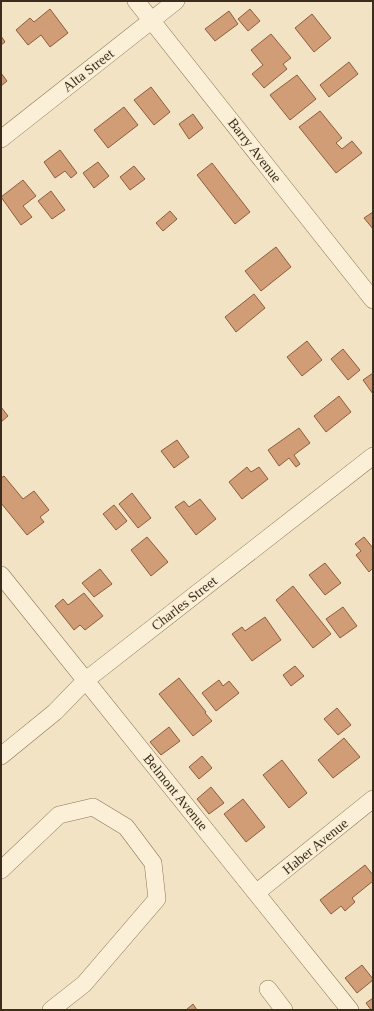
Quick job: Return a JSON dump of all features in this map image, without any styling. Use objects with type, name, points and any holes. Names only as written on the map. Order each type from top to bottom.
[{"type":"street","name":"Barry Avenue","points":[[136,1],[373,300]]},
{"type":"street","name":"Alta Street","points":[[1,139],[176,1]]},
{"type":"street","name":"Charles Street","points":[[1,756],[55,712],[86,680],[373,456]]},
{"type":"street","name":"Belmont Avenue","points":[[1,575],[350,1010]]},
{"type":"street","name":"Haber Avenue","points":[[256,892],[373,800]]},
{"type":"street","points":[[1,870],[59,815],[93,807],[126,827],[153,864],[157,899],[84,984],[51,1010]]},
{"type":"street","points":[[268,989],[284,1010]]},
{"type":"building","points":[[50,9],[68,33],[50,47],[41,35],[28,45],[16,30],[30,18],[34,22]]},
{"type":"building","points":[[250,9],[260,21],[248,31],[238,19]]},
{"type":"building","points":[[229,11],[238,24],[215,41],[205,29]]},
{"type":"building","points":[[312,14],[331,38],[314,52],[295,28]]},
{"type":"building","points":[[271,34],[291,58],[283,64],[287,69],[264,88],[252,74],[263,65],[251,50]]},
{"type":"building","points":[[1,36],[5,42],[1,45]]},
{"type":"building","points":[[349,62],[358,74],[329,97],[320,85]]},
{"type":"building","points":[[1,73],[7,81],[1,86]]},
{"type":"building","points":[[297,75],[316,99],[290,120],[270,95]]},
{"type":"building","points":[[151,87],[170,112],[154,125],[134,100]]},
{"type":"building","points":[[124,107],[138,125],[108,148],[94,130]]},
{"type":"building","points":[[320,111],[342,138],[336,143],[342,149],[352,141],[362,153],[336,173],[299,127]]},
{"type":"building","points":[[193,114],[203,128],[189,139],[179,124]]},
{"type":"building","points":[[60,150],[77,173],[71,178],[65,171],[55,178],[44,162]]},
{"type":"building","points":[[98,162],[109,176],[94,188],[83,173]]},
{"type":"building","points":[[212,163],[250,212],[235,224],[197,175]]},
{"type":"building","points":[[134,166],[145,179],[130,190],[120,177]]},
{"type":"building","points":[[23,180],[36,196],[23,206],[32,217],[21,225],[1,197]]},
{"type":"building","points":[[51,191],[65,210],[52,219],[38,201]]},
{"type":"building","points":[[170,211],[177,219],[163,231],[156,223]]},
{"type":"building","points":[[373,212],[373,229],[364,218]]},
{"type":"building","points":[[276,247],[291,267],[261,291],[245,271]]},
{"type":"building","points":[[254,294],[265,308],[236,332],[225,317]]},
{"type":"building","points":[[307,341],[322,360],[302,376],[287,357]]},
{"type":"building","points":[[343,349],[360,370],[348,380],[331,359]]},
{"type":"building","points":[[373,373],[373,394],[363,380]]},
{"type":"building","points":[[339,396],[351,412],[326,432],[314,416]]},
{"type":"building","points":[[1,407],[8,416],[1,422]]},
{"type":"building","points":[[299,428],[310,443],[294,455],[300,464],[296,467],[289,458],[279,466],[268,450]]},
{"type":"building","points":[[177,440],[189,457],[174,468],[161,451]]},
{"type":"building","points":[[247,467],[251,472],[259,467],[268,479],[242,499],[229,482]]},
{"type":"building","points":[[4,476],[23,499],[34,491],[49,510],[40,517],[44,522],[27,535],[1,503],[1,478]]},
{"type":"building","points":[[132,493],[151,518],[138,528],[119,504]]},
{"type":"building","points":[[200,499],[216,519],[196,535],[175,507],[184,501],[189,507]]},
{"type":"building","points":[[114,505],[127,521],[116,530],[103,514]]},
{"type":"building","points":[[147,537],[168,562],[151,576],[131,550]]},
{"type":"building","points":[[364,537],[373,548],[373,568],[369,572],[356,555],[361,551],[355,544]]},
{"type":"building","points":[[325,563],[341,583],[325,595],[309,575]]},
{"type":"building","points":[[100,569],[112,584],[94,597],[82,583]]},
{"type":"building","points":[[293,586],[331,634],[313,648],[276,600]]},
{"type":"building","points":[[84,593],[103,616],[85,630],[80,625],[74,630],[55,606],[63,599],[68,605]]},
{"type":"building","points":[[343,607],[357,626],[340,638],[326,619]]},
{"type":"building","points":[[265,617],[281,640],[252,661],[232,634],[242,627],[245,631]]},
{"type":"building","points":[[295,666],[304,676],[291,686],[283,675]]},
{"type":"building","points":[[179,678],[212,721],[193,736],[159,694]]},
{"type":"building","points":[[219,680],[223,686],[229,681],[239,693],[216,711],[202,693]]},
{"type":"building","points":[[337,708],[351,725],[338,735],[324,719]]},
{"type":"building","points":[[169,727],[180,741],[161,755],[150,742]]},
{"type":"building","points":[[344,738],[360,757],[333,778],[318,760]]},
{"type":"building","points":[[202,756],[212,768],[199,779],[189,767]]},
{"type":"building","points":[[282,760],[307,793],[289,808],[263,775]]},
{"type":"building","points":[[211,787],[224,803],[209,814],[197,799]]},
{"type":"building","points":[[243,799],[265,827],[246,842],[224,814]]},
{"type":"building","points":[[365,865],[373,875],[373,881],[352,898],[355,902],[345,911],[341,906],[331,914],[320,900]]},
{"type":"building","points":[[362,965],[373,980],[357,993],[345,978]]},
{"type":"building","points":[[373,998],[373,1010],[371,1010],[366,1003]]},
{"type":"building","points":[[193,1004],[197,1010],[186,1010]]}]
